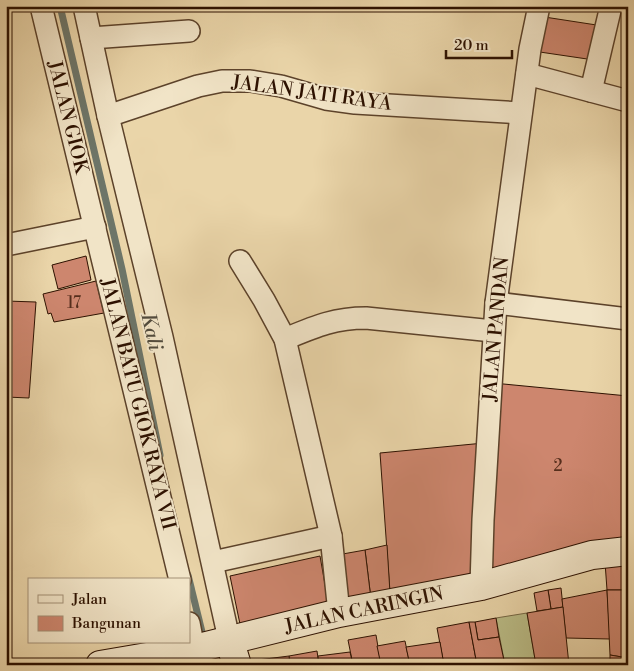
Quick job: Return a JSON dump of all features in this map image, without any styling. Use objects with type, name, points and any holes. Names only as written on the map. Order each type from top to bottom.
[{"type":"main road","name":"JALAN CARINGIN","points":[[100,665],[212,644],[339,613],[481,586],[592,555],[628,551]]},
{"type":"street","name":"JALAN GIOK","points":[[40,6],[95,227]]},
{"type":"street","points":[[84,6],[213,562],[212,644]]},
{"type":"street","name":"JALAN PANDAN","points":[[481,586],[496,303],[530,49],[539,6]]},
{"type":"street","points":[[592,91],[611,6]]},
{"type":"street","points":[[91,38],[189,31]]},
{"type":"street","points":[[527,74],[628,100]]},
{"type":"street","name":"JALAN JATI RAYA","points":[[108,116],[198,86],[222,81],[250,81],[280,86],[326,99],[355,103],[522,113]]},
{"type":"street","points":[[6,245],[95,227]]},
{"type":"street","name":"JALAN BATU GIOK RAYA VII","points":[[95,227],[180,578]]},
{"type":"street","points":[[240,261],[285,338],[331,536],[339,613]]},
{"type":"street","points":[[496,303],[628,319]]},
{"type":"street","points":[[285,338],[329,321],[348,318],[366,318],[494,331]]},
{"type":"street","points":[[213,562],[331,536]]},
{"type":"green space","points":[[527,613],[536,665],[505,665],[496,618]]},
{"type":"building","points":[[538,16],[603,26],[594,60],[533,51]]},
{"type":"building","points":[[86,256],[91,280],[58,289],[52,265]]},
{"type":"building","points":[[96,281],[104,313],[54,322],[51,313],[48,314],[43,294]]},
{"type":"building","points":[[6,301],[36,302],[29,398],[6,397]]},
{"type":"building","points":[[493,383],[628,396],[628,537],[577,546],[485,576]]},
{"type":"building","points":[[484,443],[476,575],[390,593],[380,453]]},
{"type":"building","points":[[387,545],[390,593],[371,599],[365,550]]},
{"type":"building","points":[[365,550],[371,599],[345,604],[337,555]]},
{"type":"building","points":[[320,556],[330,613],[241,629],[230,576]]},
{"type":"building","points":[[628,561],[628,590],[607,590],[605,562]]},
{"type":"building","points":[[561,588],[563,607],[551,609],[548,590]]},
{"type":"building","points":[[548,590],[551,609],[537,611],[534,593]]},
{"type":"building","points":[[607,590],[610,639],[566,638],[562,599]]},
{"type":"building","points":[[607,590],[628,590],[628,658],[610,655]]},
{"type":"building","points":[[563,607],[569,665],[536,665],[527,613]]},
{"type":"building","points":[[496,618],[499,637],[478,640],[475,622]]},
{"type":"building","points":[[469,622],[477,665],[444,665],[437,628]]},
{"type":"building","points":[[469,622],[475,622],[478,640],[499,637],[505,665],[477,665]]},
{"type":"building","points":[[376,635],[381,665],[353,665],[348,640]]},
{"type":"building","points":[[405,641],[410,665],[381,665],[377,646]]},
{"type":"building","points":[[440,642],[444,665],[410,665],[406,647]]},
{"type":"building","points":[[317,651],[319,665],[290,665],[289,656]]},
{"type":"building","points":[[350,652],[353,665],[319,665],[318,656]]},
{"type":"building","points":[[610,655],[628,658],[628,665],[610,665]]},
{"type":"building","points":[[289,656],[290,665],[251,665],[250,661]]},
{"type":"waterway","name":"Kali","points":[[60,6],[122,269],[160,455]]},
{"type":"waterway","name":"Kali","points":[[190,583],[204,640]]},
{"type":"waterway","name":"Kali","points":[[206,650],[210,665]]}]
